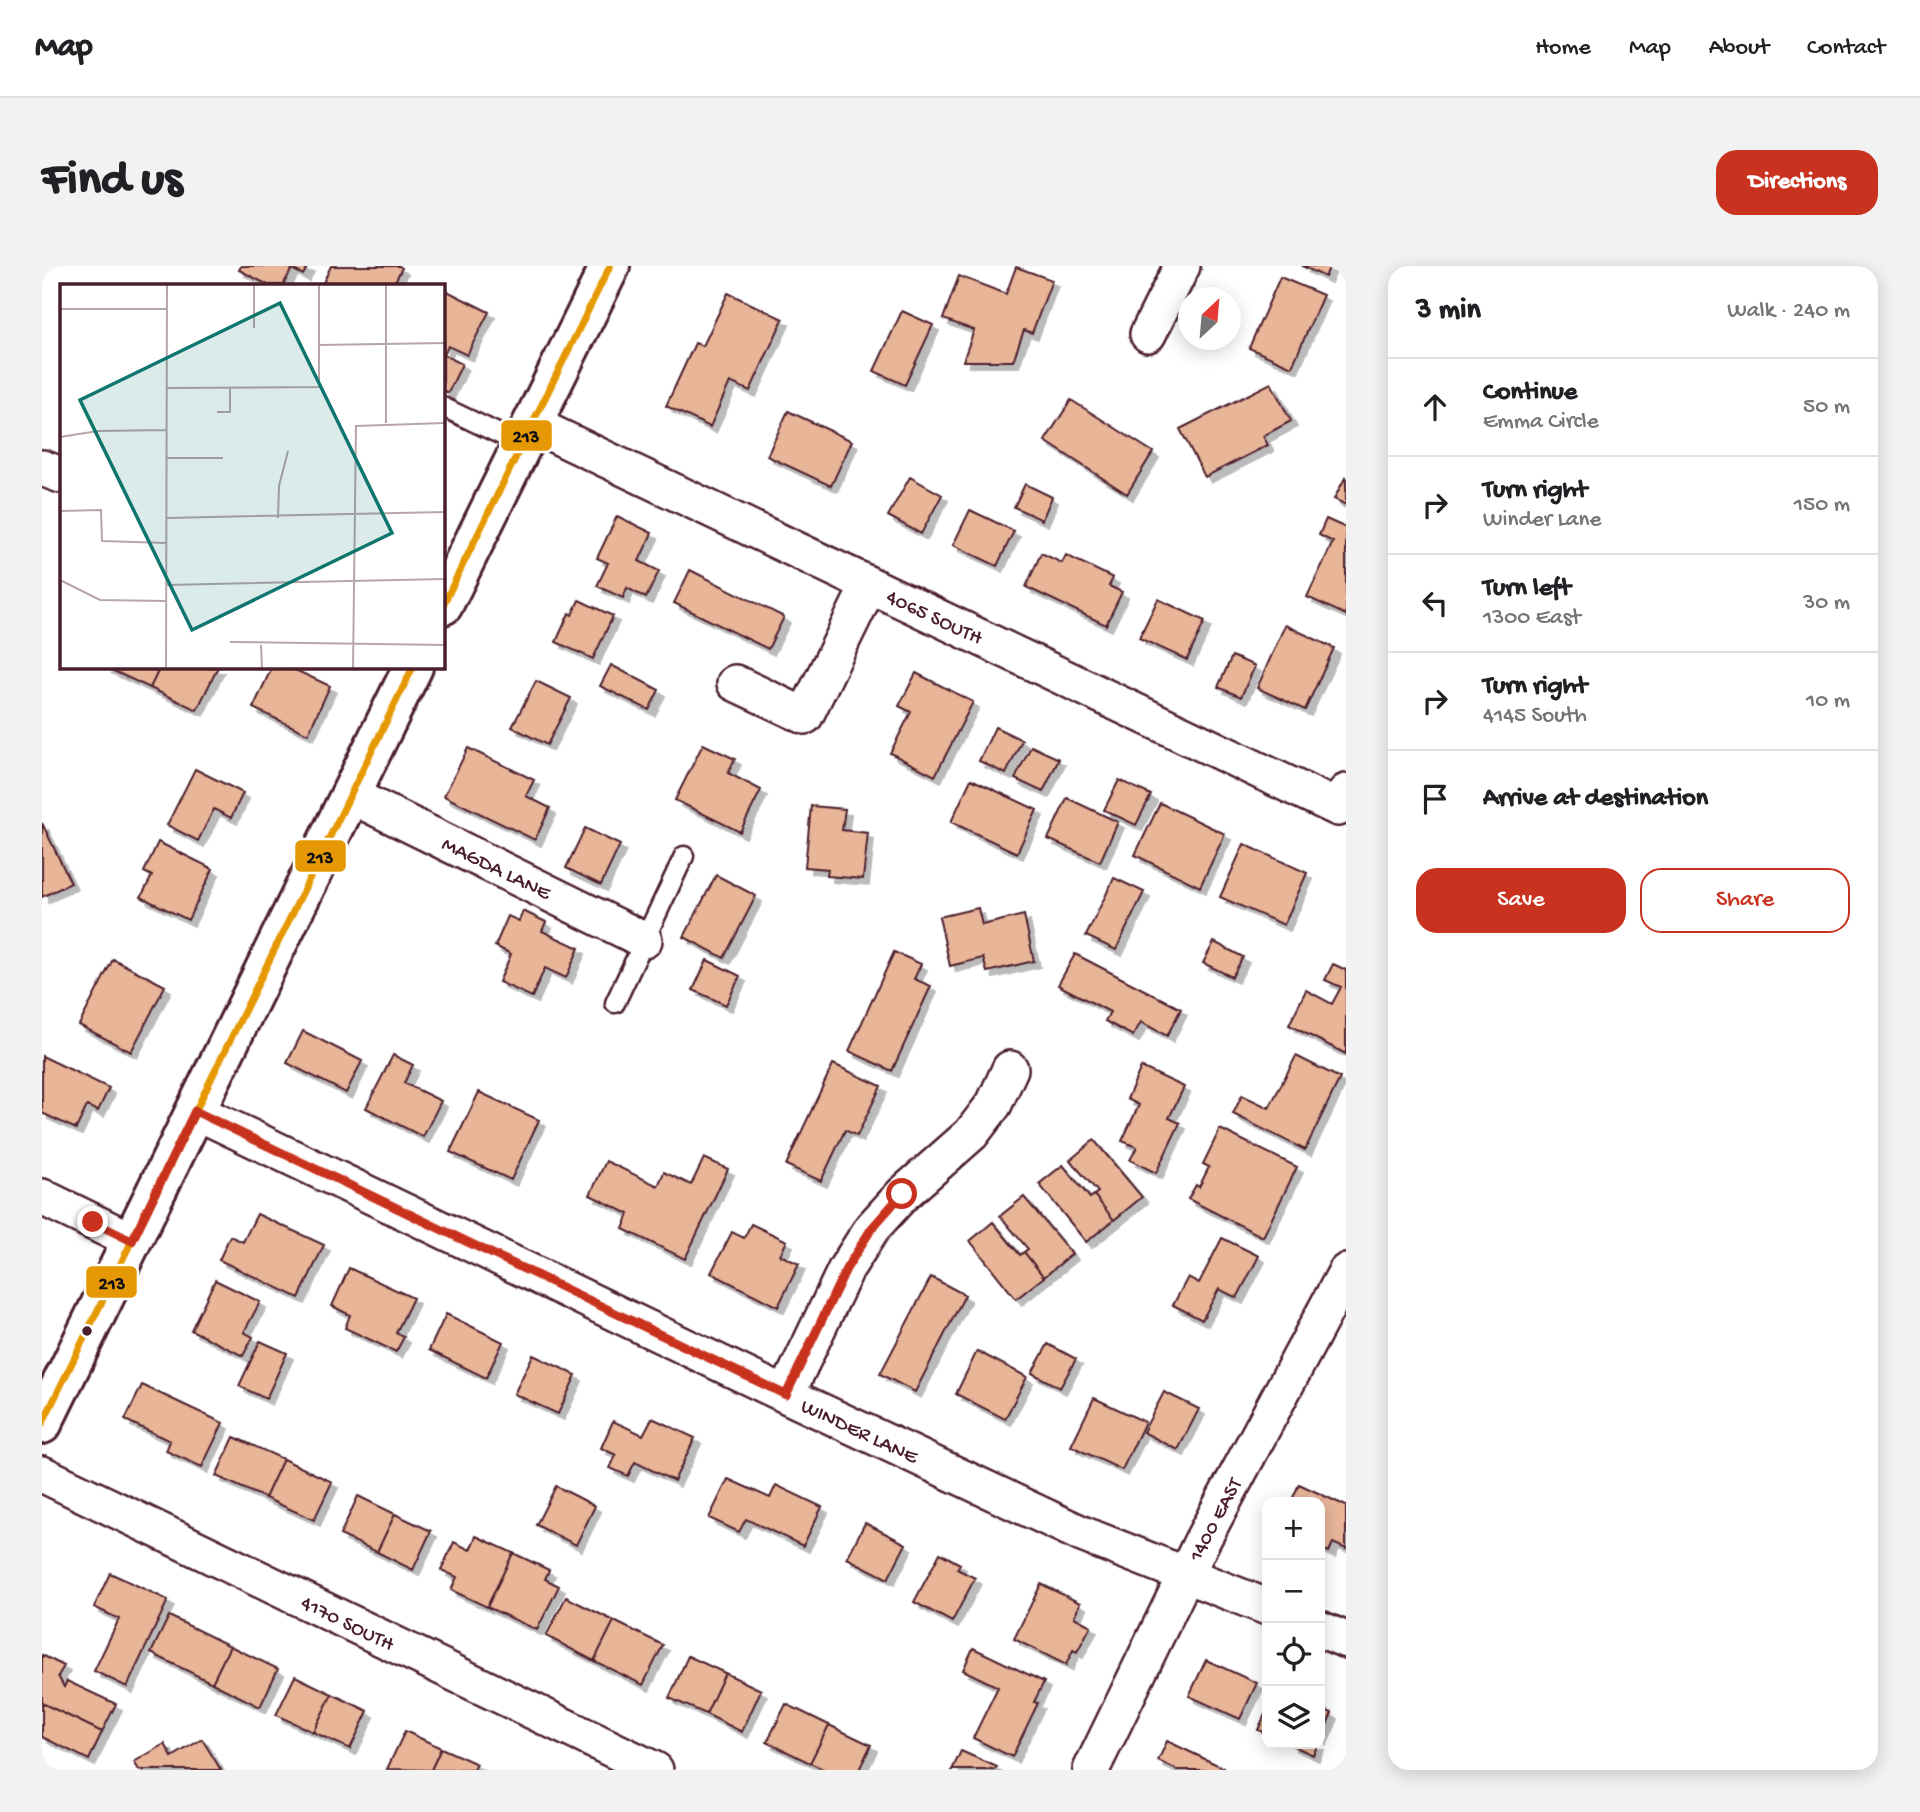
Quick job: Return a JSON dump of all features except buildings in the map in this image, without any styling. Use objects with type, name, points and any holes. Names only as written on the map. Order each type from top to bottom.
[{"type":"main road","points":[[444,603],[610,266]]},
{"type":"main road","points":[[42,1424],[413,668]]},
{"type":"street","points":[[1148,334],[1182,266]]},
{"type":"street","name":"4065 SOUTH","points":[[527,435],[869,585],[1342,800]]},
{"type":"street","points":[[42,468],[60,475]]},
{"type":"street","points":[[735,683],[805,716],[869,585]]},
{"type":"street","name":"MAGDA LANE","points":[[350,795],[644,940]]},
{"type":"street","points":[[786,1395],[846,1269],[872,1228],[902,1194],[971,1134],[994,1104],[1010,1069]]},
{"type":"street","name":"WINDER LANE","points":[[195,1111],[1082,1534],[1262,1604]]},
{"type":"street","points":[[42,1197],[132,1241]]},
{"type":"street","name":"1400 EAST","points":[[1091,1770],[1185,1574],[1346,1272]]},
{"type":"street","name":"4170 SOUTH","points":[[42,1474],[655,1770]]},
{"type":"street","points":[[1325,1631],[1346,1640]]},
{"type":"lane","points":[[444,407],[527,435]]},
{"type":"lane","points":[[615,1003],[684,856]]},
{"type":"transit line","name":"213","points":[[444,603],[610,266]]},
{"type":"transit line","name":"213","points":[[42,1424],[413,668]]},
{"type":"route","points":[[93,1222],[132,1241],[195,1111],[786,1395],[846,1269],[872,1228],[902,1194]]}]
